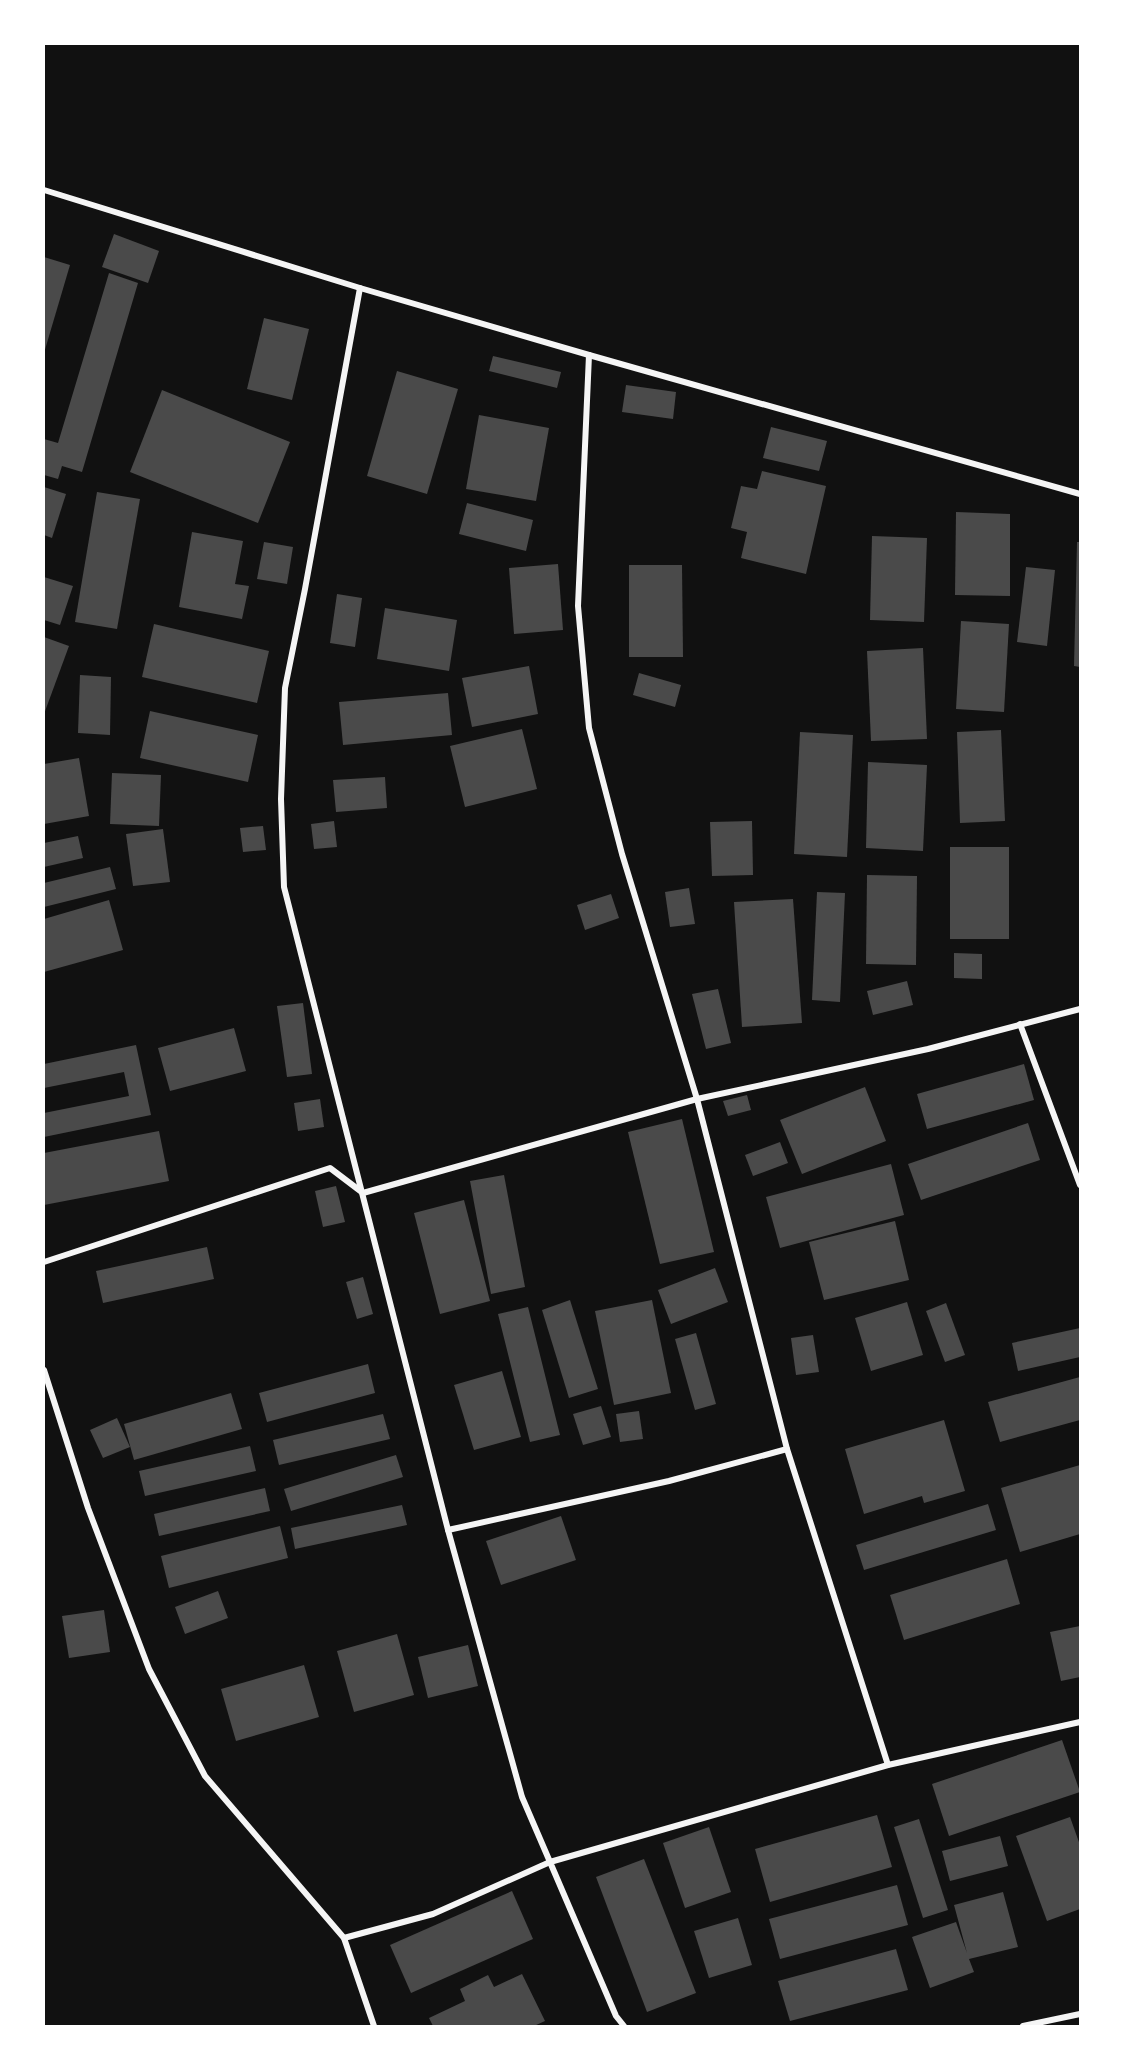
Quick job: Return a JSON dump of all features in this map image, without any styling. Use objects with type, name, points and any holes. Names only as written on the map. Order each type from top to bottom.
[{"type":"street","points":[[44,190],[360,288],[1080,494]]},
{"type":"street","points":[[360,288],[306,589],[285,688],[281,799],[284,887],[448,1530],[522,1797],[616,2016],[624,2026]]},
{"type":"street","points":[[589,355],[578,606],[589,728],[622,854],[697,1099],[787,1449],[888,1765]]},
{"type":"street","points":[[363,1192],[697,1099],[927,1049],[1080,1008]]},
{"type":"street","points":[[1020,1024],[1080,1185]]},
{"type":"street","points":[[44,1262],[330,1168],[363,1192]]},
{"type":"street","points":[[44,1370],[88,1508],[149,1669],[206,1776],[344,1938],[374,2026]]},
{"type":"street","points":[[448,1530],[669,1481],[787,1449]]},
{"type":"street","points":[[344,1938],[433,1914],[550,1863],[888,1765],[1080,1722]]},
{"type":"street","points":[[1023,2026],[1080,2014]]},
{"type":"building","points":[[114,234],[159,251],[148,283],[102,267]]},
{"type":"building","points":[[44,257],[70,265],[44,353]]},
{"type":"building","points":[[109,273],[138,283],[82,472],[62,466],[58,479],[44,475],[44,439],[58,443]]},
{"type":"building","points":[[264,318],[309,329],[292,400],[247,389]]},
{"type":"building","points":[[493,356],[561,372],[557,388],[489,371]]},
{"type":"building","points":[[397,371],[458,389],[427,494],[367,476]]},
{"type":"building","points":[[626,385],[676,392],[673,419],[622,412]]},
{"type":"building","points":[[162,390],[290,442],[258,523],[130,472]]},
{"type":"building","points":[[479,415],[549,428],[536,501],[466,489]]},
{"type":"building","points":[[771,427],[827,441],[819,471],[763,458]]},
{"type":"building","points":[[762,471],[826,486],[806,574],[741,558],[747,532],[731,528],[741,486],[757,489]]},
{"type":"building","points":[[44,487],[66,494],[52,538],[44,535]]},
{"type":"building","points":[[97,492],[140,499],[117,629],[75,622]]},
{"type":"building","points":[[467,503],[533,520],[526,551],[459,534]]},
{"type":"building","points":[[956,512],[1010,514],[1010,596],[955,595]]},
{"type":"building","points":[[192,532],[243,541],[235,584],[249,586],[242,619],[179,607]]},
{"type":"building","points":[[872,536],[927,538],[924,622],[870,620]]},
{"type":"building","points":[[264,542],[293,547],[287,584],[257,579]]},
{"type":"building","points":[[1077,542],[1080,542],[1080,667],[1074,666]]},
{"type":"building","points":[[558,564],[563,630],[514,634],[509,568]]},
{"type":"building","points":[[629,565],[682,565],[683,657],[629,657]]},
{"type":"building","points":[[1026,567],[1055,570],[1047,646],[1017,642]]},
{"type":"building","points":[[44,577],[73,586],[60,625],[44,620]]},
{"type":"building","points":[[337,594],[362,598],[355,647],[330,643]]},
{"type":"building","points":[[385,608],[457,620],[449,671],[377,659]]},
{"type":"building","points":[[961,621],[1009,624],[1004,712],[956,709]]},
{"type":"building","points":[[154,624],[269,651],[257,703],[142,677]]},
{"type":"building","points":[[44,637],[69,646],[44,714]]},
{"type":"building","points":[[923,648],[927,739],[871,741],[867,651]]},
{"type":"building","points":[[529,666],[538,714],[472,727],[462,678]]},
{"type":"building","points":[[639,673],[681,685],[675,707],[633,695]]},
{"type":"building","points":[[80,675],[111,677],[110,735],[78,733]]},
{"type":"building","points":[[448,693],[452,735],[343,745],[339,702]]},
{"type":"building","points":[[150,711],[258,735],[248,782],[140,758]]},
{"type":"building","points":[[522,729],[537,789],[465,807],[450,746]]},
{"type":"building","points":[[1001,730],[1005,821],[960,823],[957,732]]},
{"type":"building","points":[[800,732],[853,735],[847,857],[794,854]]},
{"type":"building","points":[[79,758],[89,816],[44,824],[44,764]]},
{"type":"building","points":[[868,762],[927,765],[923,851],[866,848]]},
{"type":"building","points":[[112,773],[161,775],[159,826],[110,824]]},
{"type":"building","points":[[385,777],[387,808],[336,812],[333,780]]},
{"type":"building","points":[[334,821],[337,847],[314,849],[311,824]]},
{"type":"building","points":[[752,821],[753,875],[712,876],[710,822]]},
{"type":"building","points":[[263,826],[266,850],[243,852],[240,828]]},
{"type":"building","points":[[163,829],[170,882],[133,886],[126,834]]},
{"type":"building","points":[[78,836],[83,858],[44,867],[44,843]]},
{"type":"building","points":[[950,847],[1009,847],[1009,939],[950,939]]},
{"type":"building","points":[[110,867],[116,889],[44,907],[44,883]]},
{"type":"building","points":[[867,875],[917,876],[916,965],[866,964]]},
{"type":"building","points":[[689,888],[695,924],[670,927],[665,892]]},
{"type":"building","points":[[817,892],[845,893],[840,1002],[812,1000]]},
{"type":"building","points":[[611,894],[619,918],[585,930],[577,905]]},
{"type":"building","points":[[793,899],[802,1023],[742,1027],[734,902]]},
{"type":"building","points":[[109,900],[123,950],[44,972],[44,919]]},
{"type":"building","points":[[954,953],[982,954],[982,979],[954,978]]},
{"type":"building","points":[[907,981],[913,1005],[873,1015],[867,991]]},
{"type":"building","points":[[718,989],[731,1043],[706,1049],[692,994]]},
{"type":"building","points":[[303,1003],[312,1074],[287,1077],[277,1006]]},
{"type":"building","points":[[234,1028],[246,1071],[170,1091],[158,1048]]},
{"type":"building","points":[[136,1045],[151,1115],[44,1137],[44,1113],[129,1096],[124,1072],[44,1088],[44,1064]]},
{"type":"building","points":[[1024,1064],[1034,1100],[927,1129],[917,1094]]},
{"type":"building","points":[[865,1087],[886,1141],[802,1174],[780,1120]]},
{"type":"building","points":[[747,1095],[751,1110],[728,1116],[723,1101]]},
{"type":"building","points":[[320,1099],[324,1127],[298,1131],[294,1103]]},
{"type":"building","points":[[682,1119],[714,1252],[660,1264],[628,1132]]},
{"type":"building","points":[[1028,1123],[1040,1160],[921,1200],[908,1164]]},
{"type":"building","points":[[159,1131],[169,1181],[44,1205],[44,1153]]},
{"type":"building","points":[[780,1142],[788,1163],[753,1176],[745,1155]]},
{"type":"building","points":[[891,1164],[904,1215],[780,1248],[766,1197]]},
{"type":"building","points":[[504,1175],[525,1287],[491,1294],[470,1181]]},
{"type":"building","points":[[336,1186],[345,1222],[323,1227],[315,1191]]},
{"type":"building","points":[[464,1200],[490,1301],[440,1314],[414,1213]]},
{"type":"building","points":[[895,1221],[909,1280],[824,1300],[809,1242]]},
{"type":"building","points":[[207,1247],[214,1279],[103,1303],[96,1271]]},
{"type":"building","points":[[715,1268],[728,1302],[671,1324],[658,1290]]},
{"type":"building","points":[[363,1277],[373,1314],[357,1319],[346,1282]]},
{"type":"building","points":[[570,1300],[598,1389],[569,1398],[542,1310]]},
{"type":"building","points":[[652,1300],[671,1393],[614,1405],[595,1311]]},
{"type":"building","points":[[907,1302],[923,1355],[871,1371],[855,1318]]},
{"type":"building","points":[[946,1303],[965,1355],[945,1362],[926,1311]]},
{"type":"building","points":[[528,1307],[560,1435],[530,1442],[498,1314]]},
{"type":"building","points":[[1080,1328],[1080,1357],[1018,1371],[1012,1343]]},
{"type":"building","points":[[696,1333],[716,1404],[695,1410],[675,1339]]},
{"type":"building","points":[[813,1335],[819,1372],[796,1375],[791,1338]]},
{"type":"building","points":[[368,1364],[375,1393],[267,1422],[259,1393]]},
{"type":"building","points":[[502,1371],[521,1437],[474,1450],[454,1385]]},
{"type":"building","points":[[1080,1377],[1080,1420],[1000,1442],[988,1402]]},
{"type":"building","points":[[231,1393],[242,1429],[134,1460],[124,1424]]},
{"type":"building","points":[[601,1406],[611,1437],[583,1445],[573,1414]]},
{"type":"building","points":[[639,1411],[643,1439],[620,1442],[616,1414]]},
{"type":"building","points":[[383,1414],[390,1439],[279,1465],[273,1440]]},
{"type":"building","points":[[117,1418],[130,1447],[103,1458],[90,1430]]},
{"type":"building","points":[[944,1420],[965,1491],[924,1503],[922,1496],[864,1514],[845,1449]]},
{"type":"building","points":[[250,1446],[256,1471],[145,1496],[139,1471]]},
{"type":"building","points":[[396,1455],[403,1477],[291,1511],[284,1489]]},
{"type":"building","points":[[1080,1465],[1080,1534],[1020,1552],[1001,1488]]},
{"type":"building","points":[[265,1488],[270,1511],[159,1536],[154,1514]]},
{"type":"building","points":[[988,1504],[996,1530],[864,1570],[856,1545]]},
{"type":"building","points":[[402,1505],[407,1525],[295,1549],[291,1528]]},
{"type":"building","points":[[561,1516],[576,1560],[501,1585],[486,1541]]},
{"type":"building","points":[[280,1526],[288,1558],[169,1588],[161,1556]]},
{"type":"building","points":[[1007,1559],[1020,1604],[904,1640],[890,1595]]},
{"type":"building","points":[[218,1591],[228,1618],[185,1634],[175,1607]]},
{"type":"building","points":[[104,1610],[110,1652],[69,1658],[62,1616]]},
{"type":"building","points":[[1080,1626],[1080,1677],[1061,1681],[1050,1632]]},
{"type":"building","points":[[397,1634],[414,1695],[354,1712],[337,1651]]},
{"type":"building","points":[[468,1645],[478,1686],[428,1698],[418,1657]]},
{"type":"building","points":[[304,1665],[319,1717],[236,1741],[221,1689]]},
{"type":"building","points":[[1062,1740],[1080,1792],[949,1836],[932,1784]]},
{"type":"building","points":[[877,1815],[892,1867],[770,1902],[755,1849]]},
{"type":"building","points":[[1070,1817],[1080,1845],[1080,1909],[1047,1921],[1016,1836]]},
{"type":"building","points":[[919,1819],[948,1910],[923,1918],[894,1827]]},
{"type":"building","points":[[709,1827],[731,1892],[685,1908],[663,1843]]},
{"type":"building","points":[[1000,1836],[1008,1866],[950,1881],[942,1851]]},
{"type":"building","points":[[644,1859],[696,1993],[647,2012],[596,1877]]},
{"type":"building","points":[[897,1885],[908,1925],[780,1959],[769,1919]]},
{"type":"building","points":[[512,1891],[533,1939],[411,1993],[390,1945]]},
{"type":"building","points":[[1003,1892],[1018,1947],[969,1959],[974,1972],[930,1988],[912,1937],[956,1922],[967,1953],[954,1905]]},
{"type":"building","points":[[738,1918],[752,1965],[709,1978],[694,1931]]},
{"type":"building","points":[[896,1949],[908,1990],[790,2021],[778,1981]]},
{"type":"building","points":[[522,1974],[545,2021],[534,2026],[433,2026],[429,2018],[465,2001],[460,1989],[488,1975],[494,1987]]}]
